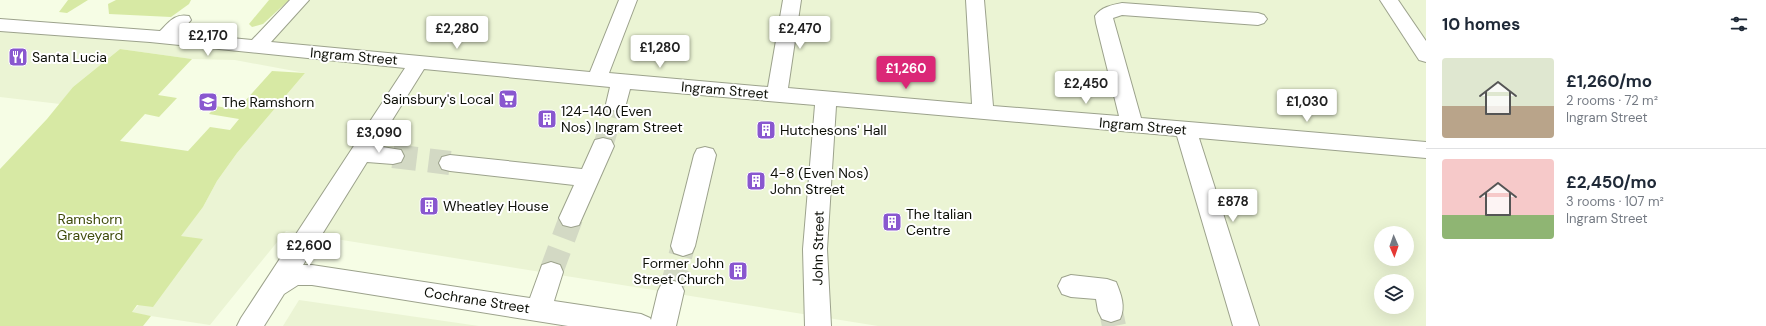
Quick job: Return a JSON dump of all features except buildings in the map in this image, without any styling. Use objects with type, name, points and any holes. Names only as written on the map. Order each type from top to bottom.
[{"type":"street","points":[[256,47],[300,0]]},
{"type":"street","points":[[597,79],[628,0]]},
{"type":"street","points":[[778,95],[792,0]]},
{"type":"street","points":[[975,0],[984,113]]},
{"type":"street","points":[[1389,0],[1426,56]]},
{"type":"street","points":[[1132,125],[1104,16],[1113,10],[1122,8],[1180,7],[1258,19]]},
{"type":"street","points":[[165,37],[182,20]]},
{"type":"street","name":"Ingram Street","points":[[3,29],[165,37],[597,79],[1426,150]]},
{"type":"street","points":[[250,326],[419,62]]},
{"type":"street","points":[[616,104],[622,81]]},
{"type":"street","name":"John Street","points":[[818,326],[815,249],[826,99]]},
{"type":"street","points":[[1186,130],[1246,326]]},
{"type":"street","points":[[572,218],[603,146]]},
{"type":"street","points":[[360,153],[393,156]]},
{"type":"street","points":[[683,246],[705,155]]},
{"type":"street","points":[[450,163],[589,178]]},
{"type":"street","points":[[312,229],[312,275]]},
{"type":"street","points":[[539,310],[551,272]]},
{"type":"street","name":"Cochrane Street","points":[[276,286],[294,275],[312,275],[641,326]]},
{"type":"street","points":[[1070,286],[1107,290],[1111,311]]},
{"type":"street","points":[[663,326],[671,291]]},
{"type":"shaded area","points":[[300,0],[1426,0],[1426,326],[878,326],[286,231],[210,325],[131,313],[202,240],[180,236],[203,207],[217,181],[237,153],[305,73],[235,60],[192,59],[120,49],[73,87],[60,104],[0,97],[0,25],[256,47]]},
{"type":"shaded area","points":[[299,300],[479,326],[283,326]]},
{"type":"green space","points":[[68,0],[88,0],[67,13],[59,12]]},
{"type":"green space","points":[[116,0],[191,0],[189,4],[171,17],[109,14],[108,4]]},
{"type":"green space","points":[[269,0],[289,0],[263,24],[252,27],[249,24]]},
{"type":"green space","name":"Ramshorn Graveyard","points":[[120,49],[192,59],[158,95],[177,98],[159,117],[145,114],[120,141],[188,151],[210,127],[230,130],[239,119],[209,114],[216,106],[237,110],[272,71],[305,73],[237,153],[217,181],[203,207],[181,236],[203,239],[153,307],[137,305],[132,312],[151,316],[143,326],[0,326],[0,169],[47,119],[73,87]]},
{"type":"tunnel","points":[[603,146],[616,104]]},
{"type":"tunnel","points":[[393,156],[450,163]]},
{"type":"tunnel","points":[[551,272],[571,218]]},
{"type":"tunnel","points":[[671,291],[683,246]]},
{"type":"tunnel","points":[[1111,311],[1114,326]]},
{"type":"place","name":"Santa Lucia","points":[[18,57]]},
{"type":"place","name":"Sainsbury's Local","points":[[508,99]]},
{"type":"place","name":"The Ramshorn","points":[[208,102]]},
{"type":"place","name":"124-140 (Even Nos) Ingram Street","points":[[547,119]]},
{"type":"place","name":"Hutchesons' Hall","points":[[766,130]]},
{"type":"place","name":"4-8 (Even Nos) John Street","points":[[756,181]]},
{"type":"place","name":"Wheatley House","points":[[429,206]]},
{"type":"place","name":"The Italian Centre","points":[[892,222]]},
{"type":"place","name":"Former John Street Church","points":[[738,271]]}]
